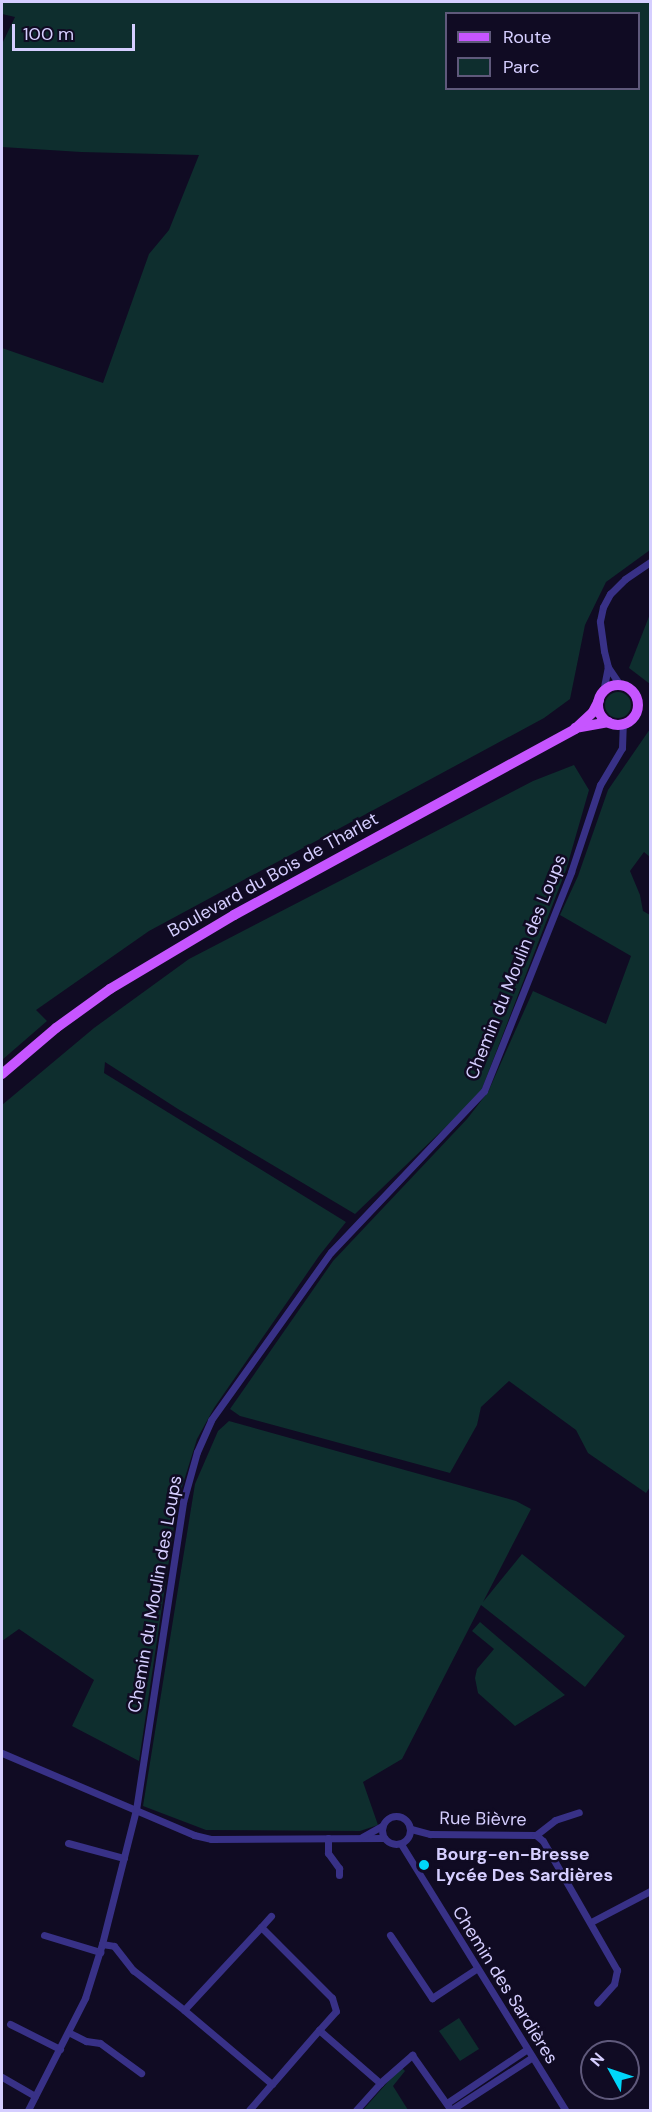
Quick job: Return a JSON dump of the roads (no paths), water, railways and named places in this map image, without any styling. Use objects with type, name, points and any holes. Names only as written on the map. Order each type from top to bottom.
[{"type":"main road","points":[[651,698],[636,694],[620,685],[601,696],[599,710],[608,722],[623,724],[637,712],[651,706]]},
{"type":"main road","points":[[636,694],[639,706],[637,712]]},
{"type":"main road","name":"Boulevard du Bois de Tharlet","points":[[2,1074],[56,1028],[110,989],[178,946],[575,729],[593,712],[601,696]]},
{"type":"main road","name":"Boulevard du Bois de Tharlet","points":[[575,729],[608,722]]},
{"type":"street","points":[[620,685],[608,667],[600,634],[603,606],[610,594],[625,579],[651,562]]},
{"type":"street","points":[[601,696],[608,667]]},
{"type":"street","name":"Chemin du Moulin des Loups","points":[[28,2110],[70,2032],[85,1998],[101,1948],[136,1810],[183,1502],[197,1452],[211,1420],[331,1252],[484,1091],[571,872],[600,785],[622,748],[623,724]]},
{"type":"street","points":[[2,1753],[194,1834],[211,1839],[384,1838]]},
{"type":"street","points":[[536,1835],[555,1820],[579,1812]]},
{"type":"street","points":[[360,1838],[382,1826],[388,1819],[399,1816],[408,1822],[411,1829],[408,1838],[401,1844],[391,1844],[384,1838],[382,1826]]},
{"type":"street","name":"Rue Bièvre","points":[[411,1829],[430,1834],[536,1835],[543,1840],[618,1970],[614,1984],[597,2003]]},
{"type":"street","points":[[328,1838],[328,1853],[339,1868],[339,1875]]},
{"type":"street","points":[[68,1843],[123,1858]]},
{"type":"street","name":"Chemin des Sardières","points":[[401,1844],[565,2110]]},
{"type":"street","points":[[591,1922],[651,1891]]},
{"type":"street","points":[[184,2010],[271,1916]]},
{"type":"street","points":[[249,2110],[336,2011],[336,2004],[261,1927]]},
{"type":"street","points":[[44,1935],[101,1948],[114,1946],[133,1970],[272,2084]]},
{"type":"street","points":[[390,1935],[432,1998],[476,1969]]},
{"type":"street","points":[[10,2024],[60,2049]]},
{"type":"street","points":[[319,2030],[380,2083]]},
{"type":"street","points":[[70,2032],[86,2041],[100,2043],[141,2073]]},
{"type":"street","points":[[450,2108],[526,2050]]},
{"type":"street","points":[[356,2110],[380,2083],[412,2055],[450,2108]]},
{"type":"street","points":[[450,2108],[531,2058]]},
{"type":"street","points":[[2,2077],[35,2096]]},
{"type":"place","name":"Bourg-en-Bresse Lycée Des Sardières","points":[[424,1865]]}]
